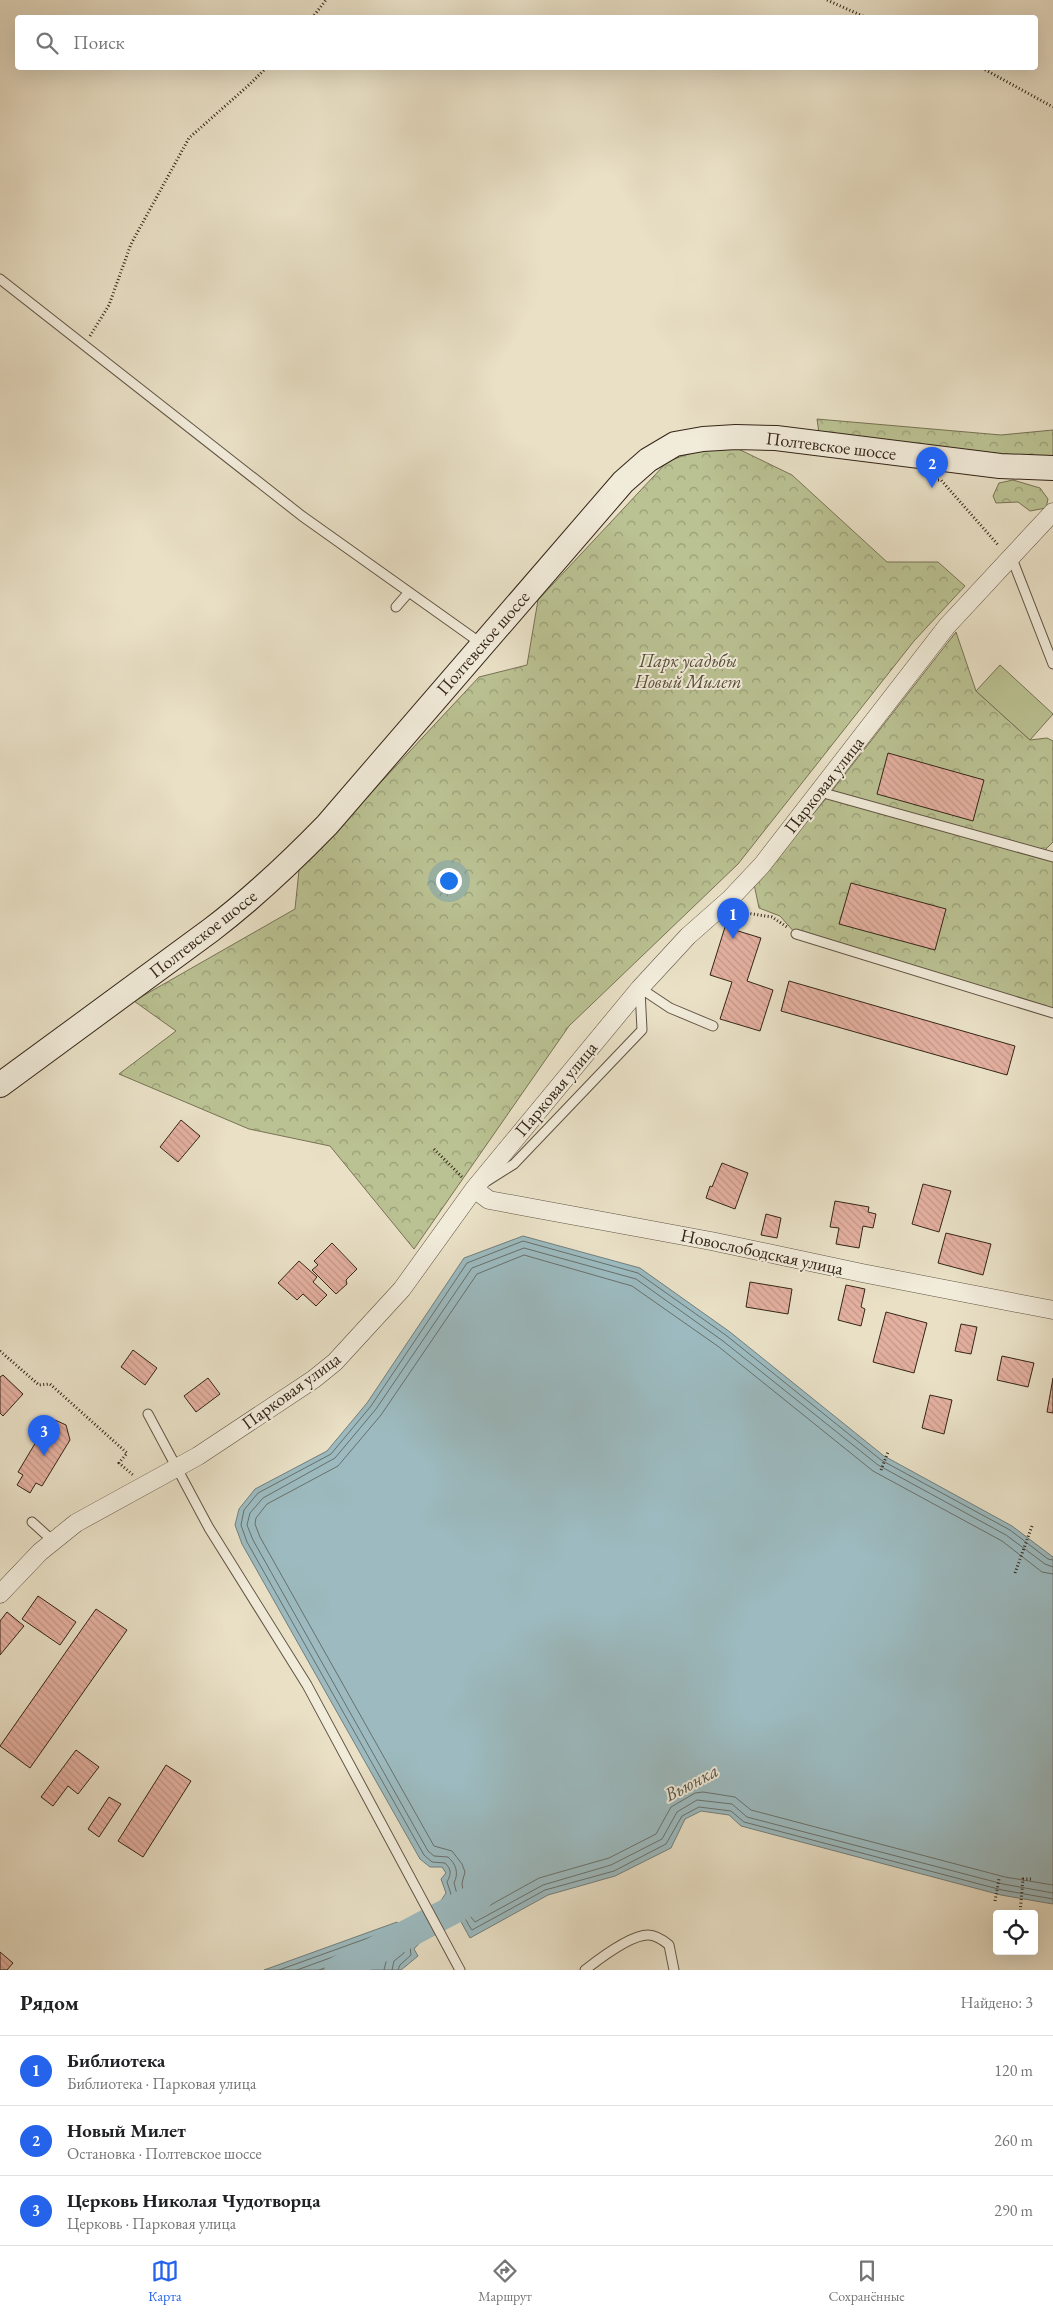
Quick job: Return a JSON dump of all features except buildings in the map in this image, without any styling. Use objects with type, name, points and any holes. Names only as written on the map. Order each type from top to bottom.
[{"type":"street","name":"Полтевское шоссе","points":[[0,1085],[211,930],[280,872],[327,826],[623,482],[648,460],[675,444],[703,438],[776,438],[976,463],[1053,468]]},
{"type":"street","name":"Парковая улица","points":[[0,1594],[52,1541],[76,1523],[178,1468],[301,1388],[335,1362],[357,1340],[411,1277],[474,1189],[640,988],[688,936],[727,902],[762,865],[947,626],[1053,513]]},
{"type":"street","name":"Новослободская улица","points":[[474,1189],[490,1200],[711,1241],[1053,1310]]},
{"type":"lane","points":[[0,279],[302,516],[482,644]]},
{"type":"lane","points":[[1011,556],[1053,664]]},
{"type":"lane","points":[[396,607],[410,592]]},
{"type":"lane","points":[[820,792],[1053,857]]},
{"type":"lane","points":[[796,934],[1053,1013]]},
{"type":"lane","points":[[640,988],[670,1008],[713,1026]]},
{"type":"lane","points":[[474,1189],[514,1164],[642,1030],[640,988]]},
{"type":"lane","points":[[148,1414],[209,1528],[307,1685],[460,1970]]},
{"type":"lane","points":[[32,1522],[52,1541]]},
{"type":"lane","points":[[585,1970],[617,1946],[647,1935],[659,1937],[669,1945],[674,1970]]},
{"type":"path","points":[[314,15],[326,0]]},
{"type":"path","points":[[827,0],[860,15]]},
{"type":"path","points":[[85,346],[109,305],[131,244],[188,138],[264,70]]},
{"type":"path","points":[[986,70],[1053,107]]},
{"type":"path","points":[[941,480],[978,524],[1011,556]]},
{"type":"path","points":[[727,902],[734,910],[741,913],[772,918],[796,934]]},
{"type":"path","points":[[434,1149],[474,1189]]},
{"type":"path","points":[[0,1351],[39,1385],[50,1384],[127,1453],[119,1463],[144,1485]]},
{"type":"path","points":[[881,1470],[888,1452]]},
{"type":"path","points":[[1016,1573],[1032,1526]]},
{"type":"path","points":[[1020,1910],[1023,1879],[1031,1879]]},
{"type":"path","points":[[995,1901],[999,1880]]},
{"type":"green space","points":[[817,419],[1001,435],[1053,430],[1053,456],[1036,459],[819,433]]},
{"type":"green space","name":"Парк усадьбы Новый Милет","points":[[724,442],[792,475],[887,562],[938,562],[965,586],[914,641],[738,864],[569,1026],[414,1249],[330,1146],[249,1129],[119,1074],[176,1031],[134,1001],[295,909],[299,870],[479,677],[527,665],[538,600],[668,461]]},
{"type":"green space","points":[[1013,480],[1040,488],[1048,499],[1046,508],[1030,511],[1018,502],[996,503],[993,496],[999,483]]},
{"type":"green space","points":[[956,632],[976,691],[1030,740],[1047,738],[1053,741],[1053,842],[1041,854],[1053,857],[1053,1013],[796,934],[780,916],[759,908],[754,884],[824,801]]},
{"type":"green space","points":[[1000,665],[1053,714],[1030,740],[976,691]]},
{"type":"water","points":[[523,1236],[640,1268],[730,1332],[884,1456],[1012,1526],[1053,1557],[1053,1904],[1001,1895],[741,1826],[729,1815],[701,1811],[685,1819],[671,1848],[615,1876],[548,1895],[470,1938],[460,1920],[449,1924],[438,1905],[446,1893],[441,1879],[446,1873],[442,1867],[430,1867],[420,1859],[242,1544],[235,1525],[239,1509],[255,1489],[327,1451],[367,1403],[464,1258]]},
{"type":"water","points":[[416,1918],[426,1936],[414,1949],[418,1956],[401,1970],[264,1970],[397,1922],[400,1926]]},
{"type":"waterway","name":"Вьюнка","points":[[339,1970],[479,1896]]},
{"type":"place","name":"Новый Милет","points":[[932,488]]},
{"type":"place","name":"Библиотека","points":[[733,939]]},
{"type":"place","name":"Церковь Николая Чудотворца","points":[[44,1456]]}]
